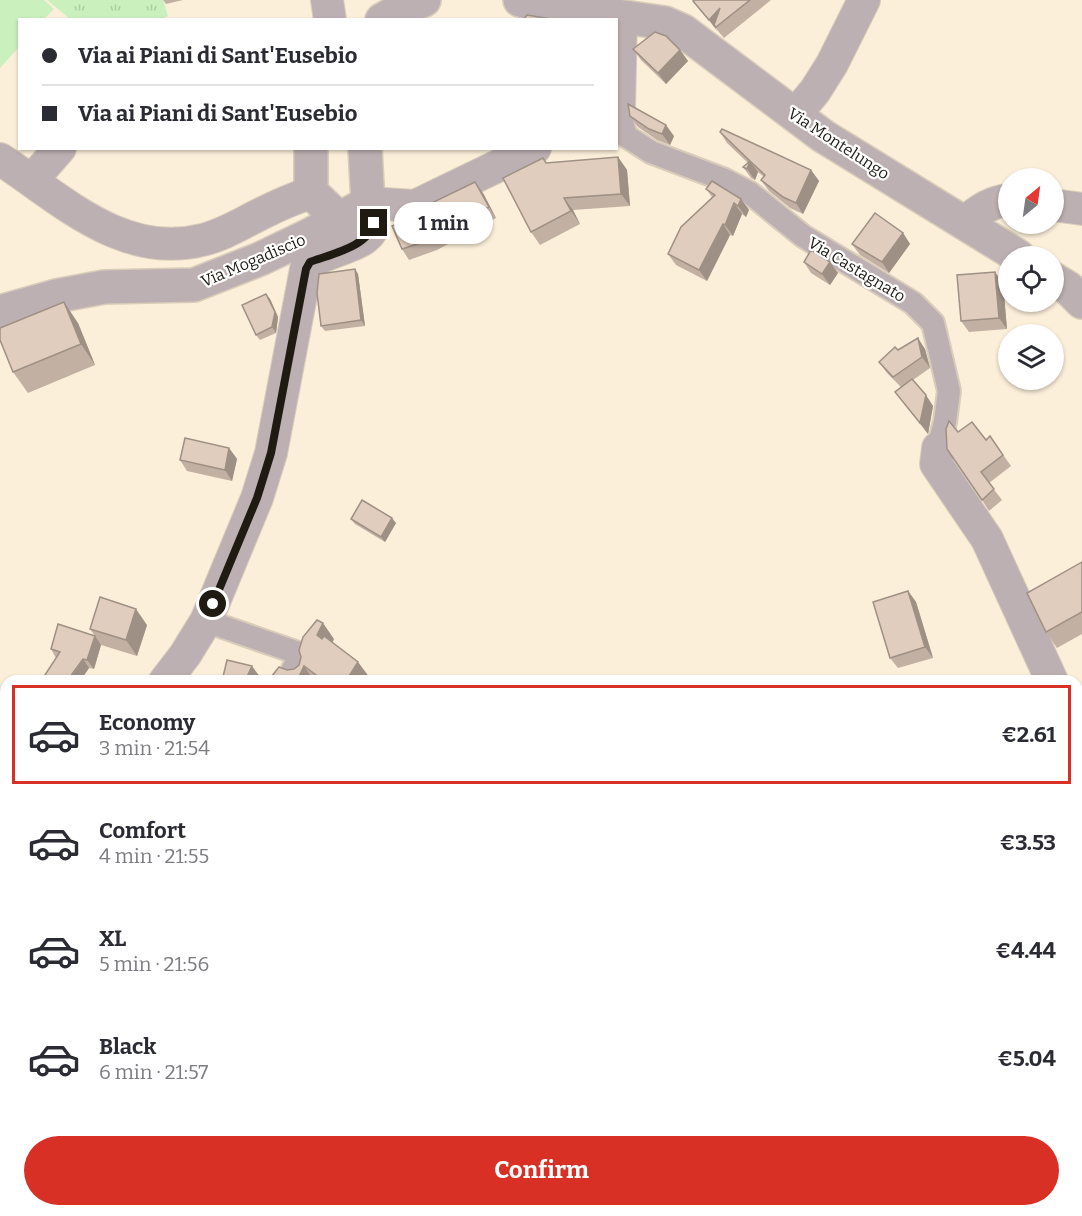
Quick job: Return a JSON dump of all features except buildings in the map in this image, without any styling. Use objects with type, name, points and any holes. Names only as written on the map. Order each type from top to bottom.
[{"type":"street","points":[[327,0],[330,18]]},
{"type":"street","points":[[386,18],[424,0]]},
{"type":"street","points":[[520,0],[621,17],[620,120]]},
{"type":"street","points":[[795,115],[815,91],[832,64],[864,0]]},
{"type":"street","name":"Via Montelungo","points":[[621,17],[665,23],[683,31],[823,136],[1002,246]]},
{"type":"street","name":"Via Castagnato","points":[[620,120],[651,152],[725,180],[750,193],[803,236],[914,303],[933,323],[949,391],[936,464],[987,539],[1049,675]]},
{"type":"street","points":[[32,180],[58,150]]},
{"type":"street","points":[[311,150],[311,192],[333,223]]},
{"type":"street","points":[[170,675],[206,621],[257,498],[271,453],[306,269],[310,262],[364,239],[374,223],[368,203],[365,150]]},
{"type":"street","points":[[368,203],[415,206],[531,150]]},
{"type":"street","points":[[0,159],[96,225],[132,239],[156,244],[181,244],[203,240],[311,192]]},
{"type":"street","name":"Via Mogadiscio","points":[[0,312],[56,296],[104,287],[194,285],[260,259],[368,203]]},
{"type":"street","points":[[965,223],[976,212],[998,203]]},
{"type":"street","points":[[1064,207],[1082,209]]},
{"type":"street","points":[[1064,286],[1082,302]]},
{"type":"street","points":[[206,621],[301,654],[293,669],[299,673]]},
{"type":"green space","points":[[0,0],[44,0],[54,9],[45,18],[18,18],[18,48],[0,68]]},
{"type":"green space","points":[[47,0],[163,0],[168,16],[164,18],[69,18]]},
{"type":"route","points":[[213,604],[257,498],[271,453],[306,269],[310,262],[364,239],[374,223]]}]
